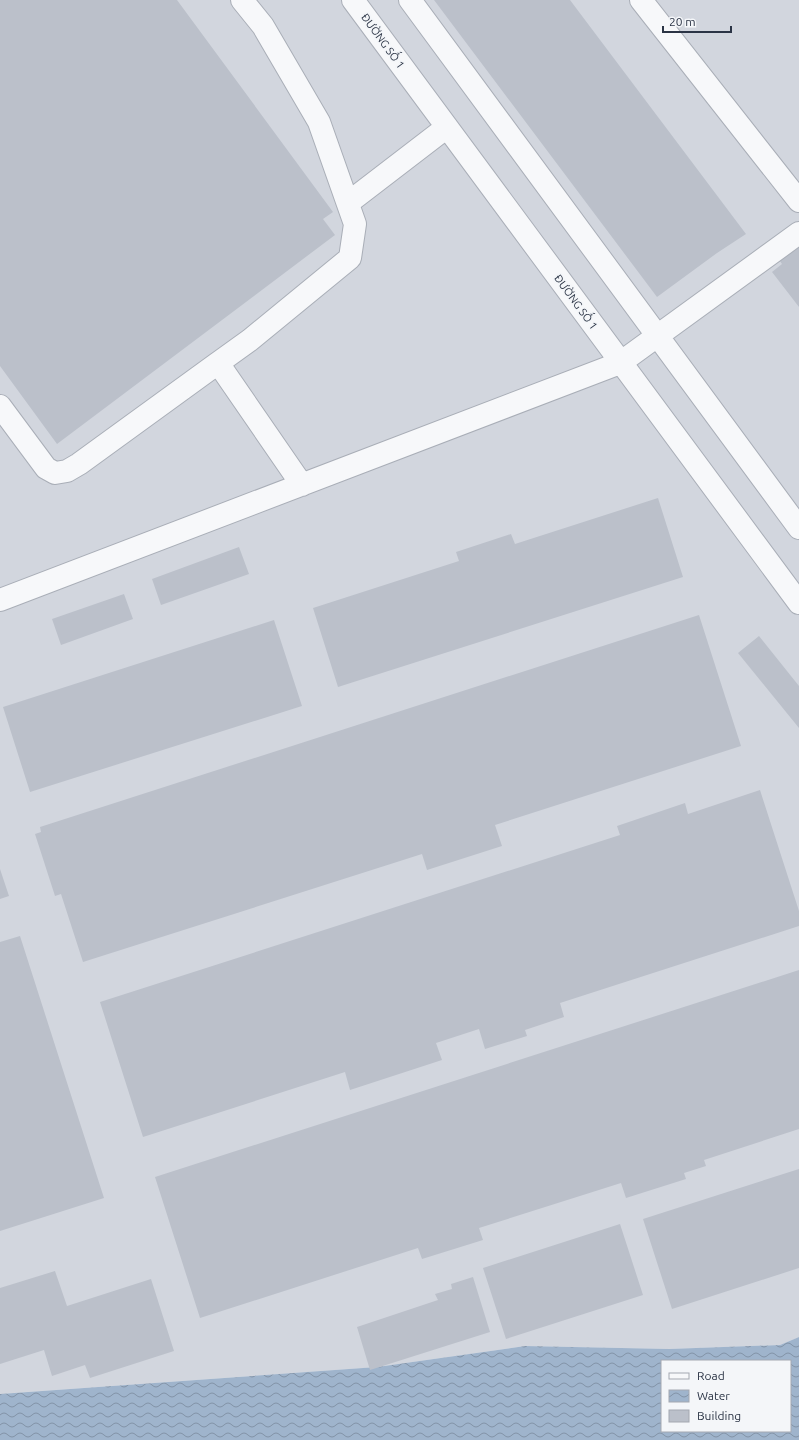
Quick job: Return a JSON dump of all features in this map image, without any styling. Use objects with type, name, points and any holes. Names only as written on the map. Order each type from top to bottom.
[{"type":"lane","points":[[0,406],[46,468],[55,473],[68,471],[256,335],[350,258],[355,224],[319,122],[263,26],[242,0]]},
{"type":"lane","name":"ĐƯỜNG SỐ 1","points":[[353,0],[799,603]]},
{"type":"lane","points":[[410,0],[799,528]]},
{"type":"lane","points":[[641,0],[799,201]]},
{"type":"lane","points":[[348,203],[447,127]]},
{"type":"lane","points":[[0,600],[620,363],[799,233]]},
{"type":"lane","points":[[218,363],[302,484]]},
{"type":"shaded area","points":[[0,0],[799,0],[799,1337],[780,1345],[669,1349],[525,1346],[377,1367],[0,1394]]},
{"type":"water","points":[[799,1337],[799,1440],[0,1440],[0,1394],[377,1367],[525,1346],[669,1349],[780,1345]]},
{"type":"building","points":[[0,0],[177,0],[333,212],[323,219],[335,235],[57,444],[0,366]]},
{"type":"building","points":[[434,0],[570,0],[746,234],[717,253],[657,297]]},
{"type":"building","points":[[799,247],[799,307],[772,272],[782,264],[780,261]]},
{"type":"building","points":[[658,498],[683,577],[338,687],[313,608],[459,561],[456,552],[511,534],[515,544]]},
{"type":"building","points":[[239,547],[249,574],[161,605],[152,579]]},
{"type":"building","points":[[124,594],[133,619],[61,645],[52,619]]},
{"type":"building","points":[[699,615],[741,746],[495,825],[502,846],[427,870],[422,854],[83,962],[61,894],[55,896],[35,834],[41,832],[40,827]]},
{"type":"building","points":[[274,620],[302,706],[30,792],[3,707]]},
{"type":"building","points":[[759,636],[799,686],[799,728],[738,653]]},
{"type":"building","points":[[760,790],[799,911],[799,926],[560,1003],[564,1017],[525,1030],[527,1036],[485,1049],[479,1029],[436,1043],[442,1060],[350,1090],[345,1072],[143,1137],[100,1002],[620,835],[617,826],[685,803],[688,814]]},
{"type":"building","points":[[0,869],[9,896],[0,899]]},
{"type":"building","points":[[20,936],[104,1198],[0,1231],[0,942]]},
{"type":"building","points":[[799,970],[799,1129],[704,1160],[706,1166],[684,1173],[686,1179],[626,1198],[621,1183],[479,1228],[483,1240],[422,1259],[418,1248],[200,1318],[155,1177]]},
{"type":"building","points":[[799,1169],[799,1268],[672,1309],[643,1219]]},
{"type":"building","points":[[620,1224],[643,1295],[506,1339],[483,1268]]},
{"type":"building","points":[[55,1271],[67,1306],[151,1279],[174,1351],[90,1378],[85,1365],[52,1376],[44,1350],[0,1364],[0,1288]]},
{"type":"building","points":[[473,1277],[490,1332],[370,1370],[357,1327],[438,1300],[435,1294],[452,1289],[451,1284]]}]
